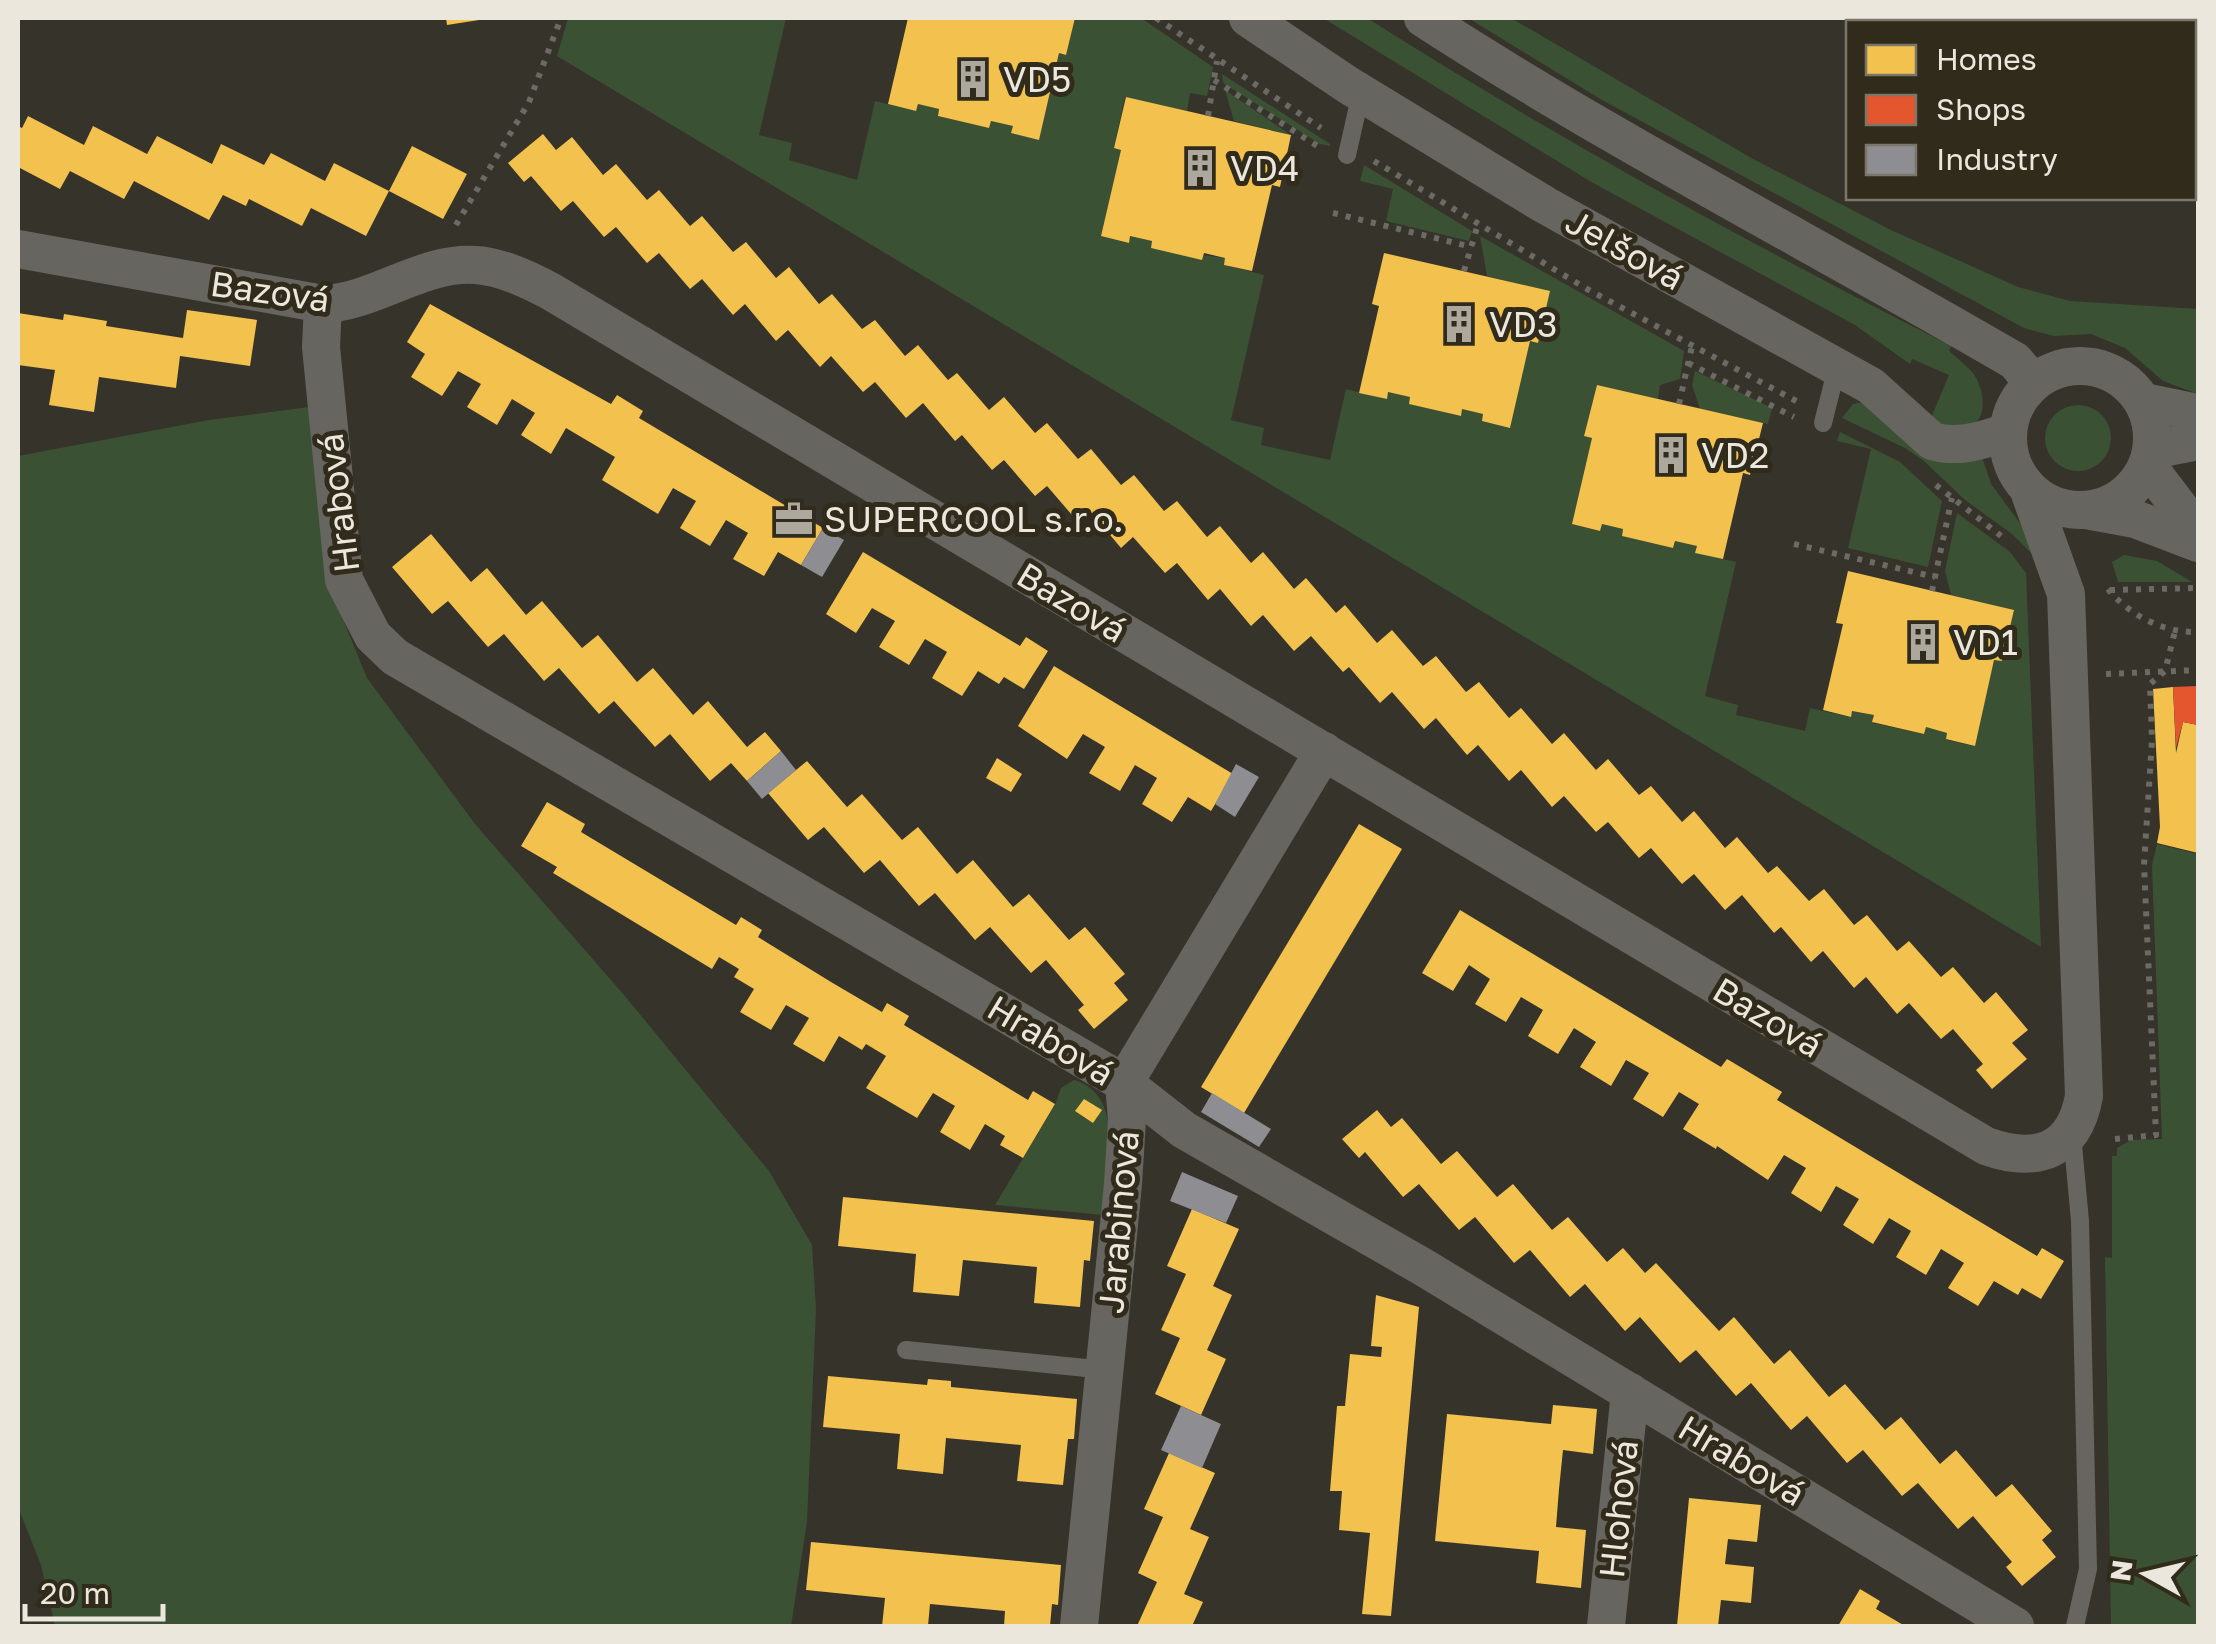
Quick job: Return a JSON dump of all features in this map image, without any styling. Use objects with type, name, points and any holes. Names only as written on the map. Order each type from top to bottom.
[{"type":"street","name":"Jelšová","points":[[1248,18],[1545,205],[1883,394],[1932,441],[1956,446],[2008,432]]},
{"type":"street","points":[[1424,18],[1526,84],[2015,361],[2033,383]]},
{"type":"street","name":"Bazová","points":[[18,249],[323,304],[362,298],[450,266],[474,265],[518,276],[550,291],[1986,1146],[2026,1154],[2062,1143],[2072,1133]]},
{"type":"street","name":"Hrabová","points":[[323,304],[322,347],[344,580],[373,636],[395,656],[1124,1083],[1184,1130],[1423,1267],[2016,1626]]},
{"type":"street","points":[[2085,510],[2101,507],[2128,491],[2149,458],[2153,434],[2145,402],[2123,380],[2094,367],[2072,367],[2052,372],[2020,396],[2008,432],[2015,472],[2043,501],[2062,509],[2135,520],[2198,543]]},
{"type":"street","points":[[2145,402],[2198,413]]},
{"type":"street","points":[[2149,458],[2198,441]]},
{"type":"street","points":[[2149,458],[2198,532]]},
{"type":"street","points":[[2028,488],[2065,584]]},
{"type":"street","points":[[2072,1133],[2084,1096],[2065,584],[2085,510]]},
{"type":"street","name":"Jarabinová","points":[[1079,1626],[1127,1120],[1124,1083],[1324,751]]},
{"type":"street","name":"Hlohová","points":[[1606,1626],[1630,1392]]},
{"type":"lane","points":[[1341,151],[1361,92]]},
{"type":"lane","points":[[1817,420],[1837,366]]},
{"type":"lane","points":[[2072,1133],[2080,1222],[2088,1570],[2075,1626]]},
{"type":"lane","points":[[906,1350],[1106,1370]]},
{"type":"path","points":[[466,234],[452,234],[529,102],[561,18]]},
{"type":"path","points":[[1156,18],[1341,151]]},
{"type":"path","points":[[1208,116],[1217,61]]},
{"type":"path","points":[[1214,80],[1478,224],[1817,420]]},
{"type":"path","points":[[1333,214],[1472,246]]},
{"type":"path","points":[[1464,271],[1478,224]]},
{"type":"path","points":[[1679,404],[1692,346]]},
{"type":"path","points":[[1688,363],[1817,420]]},
{"type":"path","points":[[1924,474],[2014,547]]},
{"type":"path","points":[[1932,591],[1952,498]]},
{"type":"path","points":[[1794,544],[1935,577]]},
{"type":"path","points":[[2104,579],[2120,602],[2155,625],[2198,632]]},
{"type":"path","points":[[2109,590],[2198,588]]},
{"type":"path","points":[[2110,1144],[2118,1137],[2156,1135],[2144,865],[2152,740],[2150,684],[2165,672],[2175,631]]},
{"type":"path","points":[[2099,674],[2198,670]]},
{"type":"green space","points":[[568,18],[786,18],[759,135],[792,143],[789,160],[857,180],[875,101],[916,111],[918,104],[939,109],[938,116],[989,128],[991,121],[1013,126],[1012,133],[1039,139],[1059,53],[1066,54],[1075,18],[1141,18],[1213,67],[1207,96],[1190,93],[1187,111],[1125,97],[1114,147],[1121,150],[1101,236],[1128,243],[1130,236],[1152,241],[1151,248],[1225,258],[1225,265],[1264,275],[1231,420],[1264,428],[1261,445],[1330,460],[1346,389],[1386,399],[1388,392],[1410,397],[1410,404],[1460,416],[1462,409],[1483,414],[1483,421],[1510,427],[1530,341],[1538,343],[1549,292],[1487,276],[1480,236],[1684,351],[1680,379],[1660,385],[1658,399],[1597,385],[1584,435],[1592,438],[1572,524],[1599,531],[1602,524],[1623,529],[1622,536],[1673,548],[1675,541],[1697,546],[1696,553],[1736,562],[1705,696],[1738,705],[1736,715],[1805,731],[1810,708],[1850,717],[1852,711],[1874,715],[1873,723],[1923,734],[1926,727],[1947,733],[1947,740],[1974,746],[1994,660],[2002,661],[2013,610],[1951,595],[1945,571],[1957,513],[2010,552],[2026,573],[2041,947],[557,56]]},
{"type":"green space","points":[[1323,18],[1367,18],[1655,189],[1951,346],[1949,351],[1970,370],[1981,389],[1983,407],[1977,422],[1960,429],[1928,425],[1949,375],[1912,359],[1910,364],[1855,325],[1593,183]]},
{"type":"green space","points":[[1468,18],[1511,18],[1753,159],[1891,230],[2018,287],[2070,301],[2198,309],[2198,394],[2163,381],[2125,348],[2091,334],[2054,336],[2024,328],[1602,100]]},
{"type":"green space","points":[[1222,74],[1330,146],[1320,144],[1223,83]]},
{"type":"green space","points":[[1225,90],[1291,135],[1234,121]]},
{"type":"green space","points":[[1364,165],[1472,231],[1469,241],[1386,221],[1393,189],[1360,181]]},
{"type":"green space","points":[[1695,371],[1772,408],[1768,424],[1700,409],[1692,385]]},
{"type":"green space","points":[[1864,402],[1918,451],[1935,456],[1982,457],[1991,484],[2028,534],[2037,559],[1924,461],[1842,418],[1853,404]]},
{"type":"green space","points":[[2078,405],[2101,415],[2111,438],[2101,461],[2078,471],[2055,461],[2045,438],[2055,415]]},
{"type":"green space","points":[[309,407],[333,595],[367,678],[475,824],[624,995],[769,1171],[812,1245],[816,1309],[807,1522],[791,1626],[55,1626],[41,1565],[18,1507],[18,456],[209,420]]},
{"type":"green space","points":[[1840,432],[1900,462],[1942,501],[1928,567],[1848,548],[1871,449],[1837,441]]},
{"type":"green space","points":[[2124,555],[2157,561],[2192,582],[2118,582],[2112,562]]},
{"type":"green space","points":[[2157,844],[2198,854],[2198,1626],[2111,1626],[2105,1257],[2112,1258],[2112,1156],[2117,1156],[2117,1148],[2131,1140],[2162,1139],[2152,865]]},
{"type":"green space","points":[[1074,1080],[1091,1088],[1108,1118],[1110,1158],[1104,1215],[995,1205],[1055,1105],[1061,1088]]},
{"type":"building: Homes","points":[[446,18],[479,18],[479,20],[447,25]]},
{"type":"building: Homes","name":"VD5","points":[[908,18],[1075,18],[1066,55],[1059,53],[1039,140],[1011,133],[1013,126],[991,121],[989,128],[938,116],[939,109],[918,104],[916,111],[888,104]]},
{"type":"building: Homes","name":"VD4","points":[[1126,97],[1291,135],[1280,187],[1272,185],[1252,271],[1224,265],[1225,258],[1204,253],[1202,260],[1151,248],[1152,241],[1130,236],[1129,243],[1101,236],[1121,150],[1114,148]]},
{"type":"building: Homes","points":[[28,116],[84,145],[93,126],[147,154],[157,136],[212,164],[221,144],[264,165],[271,153],[325,181],[334,163],[389,191],[366,236],[311,208],[302,226],[249,199],[246,206],[223,195],[209,220],[134,181],[124,199],[70,171],[60,189],[18,167],[18,126],[22,128]]},
{"type":"building: Homes","points":[[543,134],[556,150],[572,137],[603,175],[616,164],[647,200],[659,190],[690,226],[702,216],[733,252],[746,242],[776,278],[789,267],[819,304],[832,294],[862,329],[875,320],[905,356],[918,345],[948,380],[957,373],[989,410],[1004,397],[1035,433],[1047,423],[1078,459],[1091,449],[1121,485],[1134,475],[1164,511],[1177,501],[1207,537],[1220,526],[1251,563],[1263,552],[1294,589],[1306,578],[1336,613],[1345,605],[1377,643],[1392,630],[1423,666],[1436,656],[1466,692],[1479,682],[1509,718],[1521,708],[1552,744],[1564,733],[1596,770],[1608,759],[1639,795],[1651,786],[1682,822],[1694,811],[1725,848],[1737,837],[1768,873],[1777,866],[1809,901],[1824,889],[1854,925],[1867,915],[1897,951],[1909,941],[1941,977],[1953,967],[1984,1003],[1996,992],[2028,1030],[2012,1043],[2027,1059],[1992,1089],[1976,1070],[1983,1064],[1953,1029],[1941,1039],[1909,1003],[1897,1014],[1866,977],[1854,988],[1823,951],[1811,962],[1781,927],[1774,933],[1742,895],[1725,910],[1694,874],[1682,884],[1651,848],[1639,858],[1608,822],[1596,832],[1564,796],[1552,807],[1521,770],[1509,781],[1478,745],[1467,755],[1436,718],[1424,729],[1392,692],[1380,703],[1349,667],[1343,672],[1311,636],[1294,651],[1263,615],[1251,626],[1220,589],[1208,600],[1177,563],[1165,573],[1133,537],[1121,548],[1090,511],[1078,522],[1047,486],[1035,496],[1004,460],[992,470],[962,435],[955,441],[923,403],[906,418],[875,382],[863,392],[831,356],[820,367],[788,330],[776,341],[745,304],[733,315],[702,279],[690,289],[659,253],[647,263],[616,227],[604,237],[573,201],[561,211],[531,176],[524,182],[508,163]]},
{"type":"building: Homes","points":[[412,146],[467,174],[443,219],[389,191]]},
{"type":"building: Homes","name":"VD3","points":[[1384,253],[1550,291],[1538,343],[1530,341],[1510,428],[1482,421],[1483,414],[1462,409],[1461,416],[1409,404],[1410,397],[1388,392],[1387,399],[1359,393],[1379,306],[1372,304]]},
{"type":"building: Homes","points":[[430,304],[611,404],[617,395],[643,411],[639,418],[823,528],[801,565],[778,552],[764,576],[733,559],[748,533],[726,520],[710,546],[680,528],[696,501],[673,488],[658,514],[602,480],[615,457],[566,428],[551,454],[521,435],[535,413],[512,399],[497,425],[467,407],[481,384],[458,371],[442,396],[411,377],[425,354],[407,342]]},
{"type":"building: Homes","points":[[187,310],[257,320],[250,366],[180,356],[176,388],[99,377],[94,412],[49,405],[55,370],[18,365],[18,313],[63,320],[64,314],[107,321],[106,326],[183,338]]},
{"type":"building: Homes","name":"VD2","points":[[1597,385],[1763,423],[1750,475],[1743,473],[1723,559],[1695,553],[1697,546],[1675,541],[1673,548],[1622,536],[1623,529],[1602,524],[1600,531],[1572,524],[1592,438],[1584,436]]},
{"type":"building: Homes","points":[[431,534],[471,582],[487,568],[526,615],[542,601],[582,648],[598,635],[637,682],[653,668],[693,715],[708,701],[747,747],[765,732],[781,751],[747,781],[731,763],[710,781],[670,734],[655,747],[614,701],[599,714],[559,668],[544,681],[504,634],[488,647],[448,601],[432,614],[392,567]]},
{"type":"building: Homes","points":[[863,552],[1020,646],[1026,637],[1048,651],[1024,689],[1004,677],[999,684],[978,671],[962,696],[932,678],[947,652],[925,639],[909,665],[879,647],[895,621],[872,608],[856,633],[826,614]]},
{"type":"building: Homes","name":"VD1","points":[[1848,571],[2014,610],[2002,661],[1994,660],[1975,746],[1946,739],[1947,733],[1926,727],[1924,734],[1872,722],[1874,715],[1852,711],[1851,717],[1823,710],[1843,624],[1836,623]]},
{"type":"building: Homes","points":[[1054,666],[1233,774],[1211,811],[1188,797],[1172,822],[1142,804],[1157,778],[1135,765],[1120,791],[1089,773],[1105,747],[1083,734],[1067,759],[1018,726]]},
{"type":"building: Homes","points":[[2173,687],[2176,753],[2183,722],[2198,725],[2198,853],[2157,843],[2160,827],[2153,689]]},
{"type":"building: Homes","points":[[997,758],[1022,774],[1011,792],[986,778]]},
{"type":"building: Homes","points":[[807,761],[847,807],[862,794],[902,840],[918,827],[957,874],[973,860],[1013,907],[1029,894],[1069,940],[1085,927],[1125,974],[1114,983],[1128,1000],[1094,1029],[1078,1010],[1084,1005],[1046,960],[1031,973],[990,927],[975,940],[935,893],[919,906],[880,860],[864,873],[824,827],[808,840],[768,793]]},
{"type":"building: Homes","points":[[547,802],[585,824],[581,832],[736,925],[741,917],[762,930],[758,937],[831,982],[882,1012],[887,1003],[909,1016],[904,1025],[1028,1100],[1033,1091],[1055,1104],[1023,1158],[1000,1145],[1005,1136],[985,1124],[970,1150],[940,1132],[955,1106],[933,1093],[917,1118],[866,1088],[886,1056],[866,1044],[862,1050],[839,1036],[824,1062],[793,1044],[809,1018],[786,1005],[771,1030],[740,1012],[754,989],[734,977],[739,969],[719,957],[712,969],[553,873],[557,867],[521,846]]},
{"type":"building: Homes","points":[[1359,824],[1402,849],[1244,1113],[1201,1087]]},
{"type":"building: Homes","points":[[1460,910],[1721,1067],[1727,1059],[1782,1092],[1777,1100],[2037,1256],[2042,1248],[2064,1261],[2041,1299],[2022,1288],[2018,1295],[1994,1281],[1978,1306],[1948,1288],[1964,1263],[1941,1249],[1926,1275],[1896,1257],[1911,1231],[1889,1218],[1873,1244],[1843,1225],[1859,1199],[1836,1186],[1821,1212],[1791,1193],[1806,1168],[1784,1155],[1768,1180],[1683,1129],[1699,1104],[1679,1092],[1663,1117],[1633,1099],[1649,1073],[1626,1060],[1611,1086],[1580,1067],[1596,1042],[1574,1028],[1558,1054],[1528,1036],[1543,1010],[1521,997],[1506,1022],[1475,1004],[1490,979],[1469,965],[1453,991],[1422,973]]},
{"type":"building: Homes","points":[[1084,1099],[1102,1110],[1093,1123],[1075,1111]]},
{"type":"building: Homes","points":[[1377,1110],[1391,1127],[1402,1118],[1441,1164],[1457,1151],[1497,1197],[1513,1184],[1552,1230],[1568,1217],[1607,1262],[1623,1248],[1645,1273],[1656,1263],[1719,1331],[1734,1317],[1774,1364],[1790,1350],[1829,1397],[1845,1384],[1885,1430],[1901,1417],[1940,1464],[1956,1450],[1996,1497],[2012,1484],[2052,1531],[2042,1540],[2056,1557],[2022,1586],[2006,1567],[2012,1562],[1973,1516],[1958,1529],[1918,1483],[1902,1496],[1863,1450],[1847,1463],[1807,1416],[1791,1430],[1751,1383],[1736,1396],[1696,1350],[1680,1363],[1640,1317],[1625,1331],[1585,1284],[1570,1297],[1530,1250],[1514,1263],[1475,1217],[1459,1230],[1419,1184],[1403,1197],[1365,1152],[1359,1158],[1342,1139]]},
{"type":"building: Homes","points":[[843,1197],[1094,1221],[1090,1261],[1084,1260],[1080,1307],[1034,1303],[1037,1267],[963,1260],[959,1296],[913,1292],[916,1254],[838,1246]]},
{"type":"building: Homes","points":[[1192,1209],[1239,1229],[1213,1286],[1232,1295],[1207,1350],[1226,1359],[1201,1415],[1155,1394],[1180,1338],[1161,1330],[1186,1274],[1167,1266]]},
{"type":"building: Homes","points":[[1376,1295],[1419,1307],[1391,1616],[1362,1614],[1370,1533],[1339,1530],[1342,1491],[1330,1491],[1337,1406],[1345,1406],[1350,1354],[1381,1357],[1382,1347],[1371,1346]]},
{"type":"building: Homes","points":[[828,1376],[927,1385],[928,1379],[951,1381],[951,1387],[1077,1399],[1074,1439],[1068,1439],[1063,1485],[1017,1481],[1021,1445],[946,1438],[943,1474],[897,1469],[900,1434],[823,1427]]},
{"type":"building: Homes","points":[[1553,1405],[1597,1409],[1593,1454],[1563,1450],[1559,1489],[1556,1527],[1586,1530],[1581,1588],[1536,1583],[1539,1551],[1435,1541],[1447,1414],[1551,1424]]},
{"type":"building: Homes","points":[[1169,1453],[1215,1473],[1190,1529],[1209,1537],[1184,1594],[1203,1602],[1192,1626],[1137,1626],[1157,1582],[1138,1573],[1163,1517],[1144,1509]]},
{"type":"building: Homes","points":[[1689,1498],[1761,1505],[1757,1542],[1728,1539],[1725,1564],[1754,1567],[1751,1603],[1721,1600],[1718,1626],[1677,1626]]},
{"type":"building: Homes","points":[[811,1542],[1061,1565],[1058,1605],[1052,1604],[1050,1626],[1004,1626],[1005,1611],[930,1604],[928,1626],[882,1626],[885,1598],[806,1590]]},
{"type":"building: Homes","points":[[1860,1589],[1880,1601],[1876,1609],[1905,1626],[1838,1626]]},
{"type":"building: Shops","points":[[2198,686],[2198,725],[2183,722],[2176,748],[2173,687]]},
{"type":"building: Industry","points":[[823,528],[844,540],[822,577],[801,565]]},
{"type":"building: Industry","points":[[781,751],[796,770],[762,799],[747,781]]},
{"type":"building: Industry","points":[[1236,764],[1259,777],[1235,817],[1215,804]]},
{"type":"building: Industry","points":[[1212,1093],[1271,1129],[1259,1147],[1201,1112]]},
{"type":"building: Industry","points":[[1182,1172],[1238,1196],[1226,1223],[1170,1201]]},
{"type":"building: Industry","points":[[1181,1406],[1221,1424],[1202,1468],[1161,1450]]},
{"type":"place","name":"VD5","points":[[973,79]]},
{"type":"place","name":"VD4","points":[[1200,168]]},
{"type":"place","name":"VD3","points":[[1459,324]]},
{"type":"place","name":"VD2","points":[[1671,455]]},
{"type":"place","name":"SUPERCOOL s.r.o.","points":[[794,519]]},
{"type":"place","name":"VD1","points":[[1923,642]]}]
